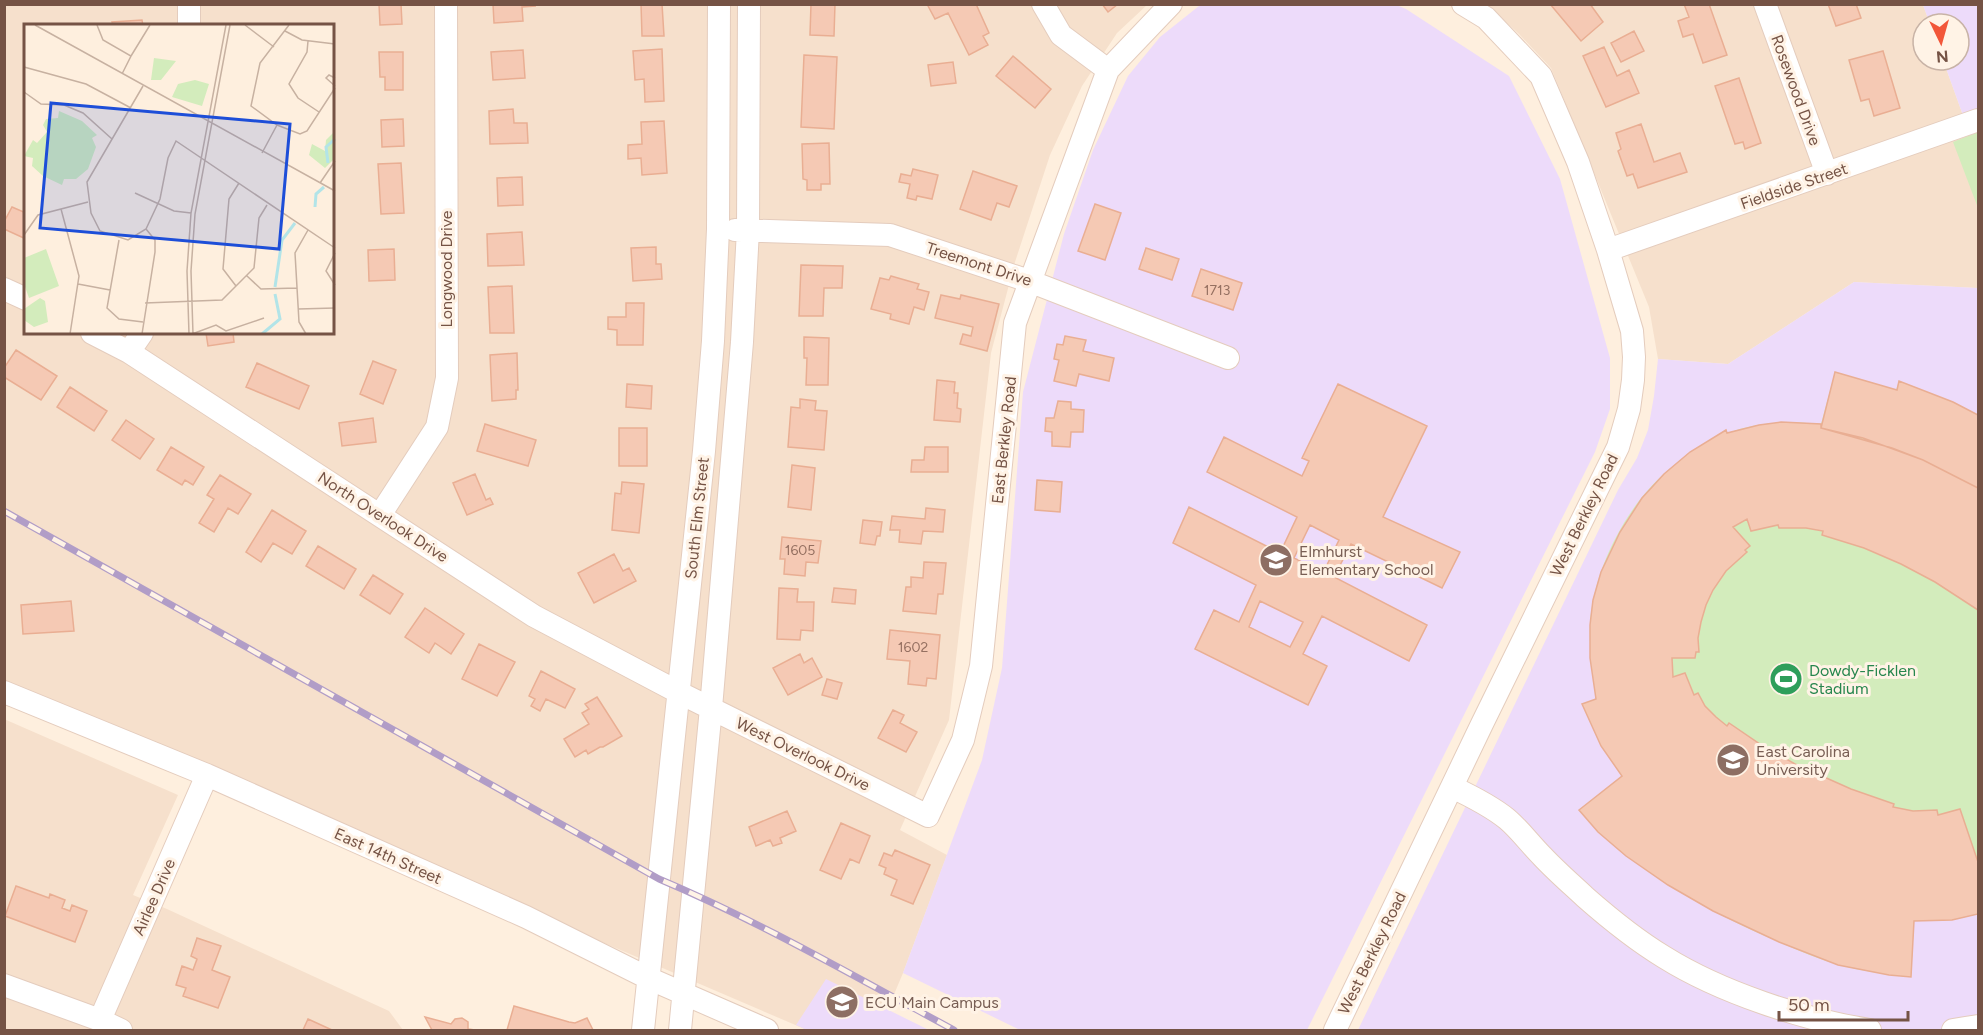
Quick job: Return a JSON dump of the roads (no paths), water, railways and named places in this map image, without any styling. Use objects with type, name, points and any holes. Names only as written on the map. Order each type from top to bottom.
[{"type":"street","points":[[189,4],[189,24]]},
{"type":"street","name":"Longwood Drive","points":[[380,515],[437,427],[447,378],[446,4]]},
{"type":"street","name":"South Elm Street","points":[[643,1030],[714,341],[718,229],[719,4]]},
{"type":"street","name":"South Elm Street","points":[[680,1030],[711,708],[742,342],[748,230],[749,4]]},
{"type":"street","points":[[1043,4],[1061,35],[1108,70],[1171,4]]},
{"type":"street","name":"West Berkley Road","points":[[1335,1030],[1618,447],[1631,399],[1634,357],[1632,331],[1578,162],[1541,76],[1486,18],[1463,4]]},
{"type":"street","name":"Rosewood Drive","points":[[1765,4],[1827,174]]},
{"type":"street","name":"East Berkley Road","points":[[928,816],[963,740],[981,666],[1015,323],[1108,70]]},
{"type":"street","name":"Fieldside Street","points":[[1608,250],[1978,120]]},
{"type":"street","name":"Treemont Drive","points":[[718,229],[890,235],[1029,280],[1228,358]]},
{"type":"street","points":[[4,289],[24,298]]},
{"type":"street","name":"North Overlook Drive","points":[[94,334],[129,352],[534,616],[678,692]]},
{"type":"street","points":[[129,352],[141,334]]},
{"type":"street","points":[[704,450],[732,453]]},
{"type":"street","name":"East 14th Street","points":[[4,692],[207,775],[526,917],[648,978],[767,1030]]},
{"type":"street","name":"West Overlook Drive","points":[[678,692],[928,816]]},
{"type":"street","name":"Airlee Drive","points":[[100,1020],[207,775]]},
{"type":"street","points":[[1452,787],[1509,820],[1584,896],[1642,943],[1666,959],[1763,1002],[1823,1020],[1870,1030]]},
{"type":"street","points":[[4,985],[121,1030]]},
{"type":"street","points":[[1953,1030],[1978,1026]]},
{"type":"railway","points":[[4,511],[659,879],[772,932],[954,1030]]},
{"type":"place","name":"Elmhurst Elementary School","points":[[1276,560]]},
{"type":"place","name":"Dowdy-Ficklen Stadium","points":[[1786,679]]},
{"type":"place","name":"East Carolina University","points":[[1733,760]]},
{"type":"place","name":"ECU Main Campus","points":[[842,1002]]}]
